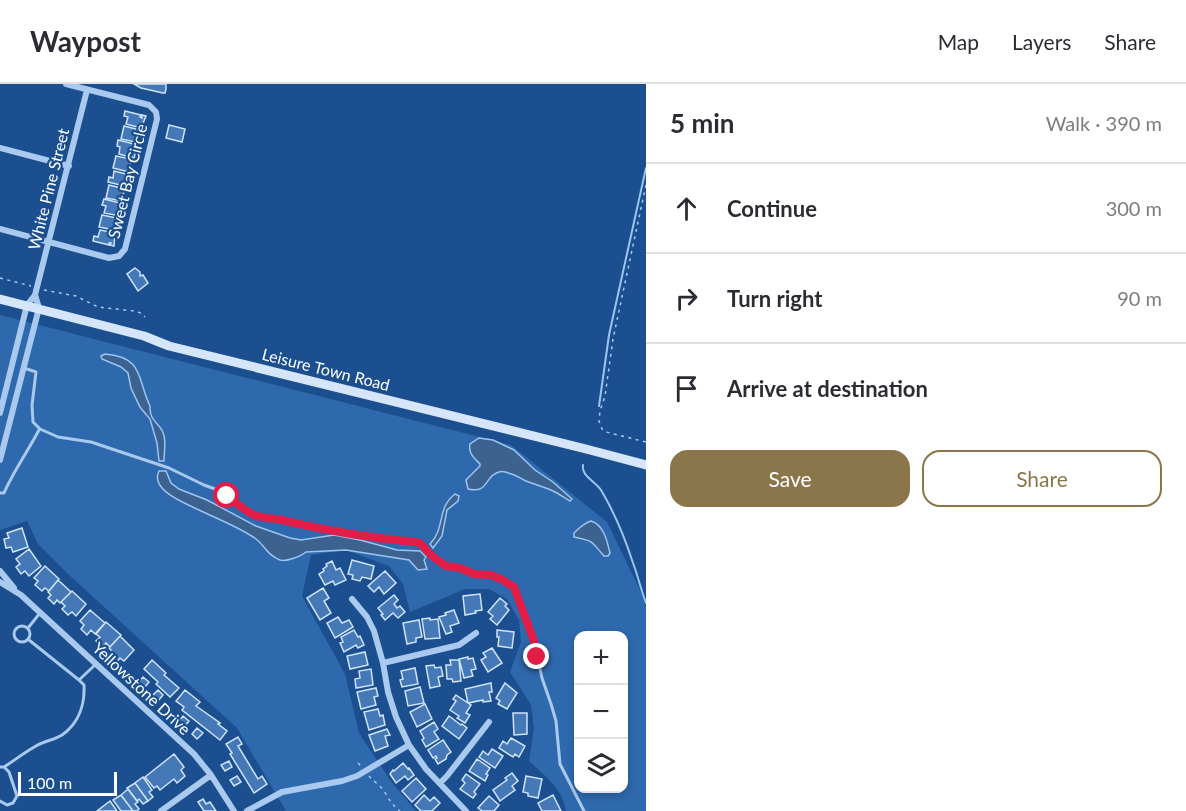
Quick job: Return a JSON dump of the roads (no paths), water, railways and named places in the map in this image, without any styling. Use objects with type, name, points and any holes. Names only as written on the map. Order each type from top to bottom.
[{"type":"main road","name":"Leisure Town Road","points":[[0,299],[144,336],[169,346],[646,465]]},
{"type":"street","name":"Sweet Bay Circle","points":[[0,229],[109,258],[119,256],[125,249],[157,116],[149,105],[66,84]]},
{"type":"street","name":"White Pine Street","points":[[36,291],[87,90]]},
{"type":"street","points":[[0,147],[69,166]]},
{"type":"street","points":[[0,412],[27,305],[36,291]]},
{"type":"street","points":[[0,460],[39,308],[36,291]]},
{"type":"street","name":"Yellowstone Drive","points":[[0,570],[39,613],[194,754],[211,775],[234,811]]},
{"type":"street","name":"Yellowstone Drive","points":[[0,582],[21,595]]},
{"type":"street","points":[[352,599],[367,617],[374,631],[393,708],[410,746],[426,769],[466,811]]},
{"type":"street","points":[[382,663],[459,645],[476,633]]},
{"type":"street","points":[[440,783],[489,722]]},
{"type":"street","points":[[247,811],[282,792],[357,776],[410,746]]},
{"type":"street","points":[[161,811],[211,775]]},
{"type":"lane","points":[[24,368],[36,372],[32,405],[33,422],[40,429],[58,437],[91,442],[169,468],[215,489],[254,515],[359,536],[420,543],[446,566],[460,568],[474,574],[491,575],[514,587],[534,641],[542,678],[552,704],[560,764],[584,811]]},
{"type":"lane","points":[[0,493],[4,493],[40,429]]},
{"type":"lane","points":[[28,628],[39,613]]},
{"type":"lane","points":[[18,627],[28,628],[31,632],[29,640],[21,643],[16,639],[14,634],[18,627]]},
{"type":"lane","points":[[0,801],[7,805],[13,803],[17,796],[9,772],[2,767],[39,744],[62,735],[78,718],[82,704],[84,685],[29,640]]},
{"type":"lane","points":[[79,680],[96,664]]},
{"type":"waterway","points":[[599,406],[609,335],[646,168]]},
{"type":"waterway","points":[[583,465],[584,472],[601,490],[615,516],[646,603]]}]
